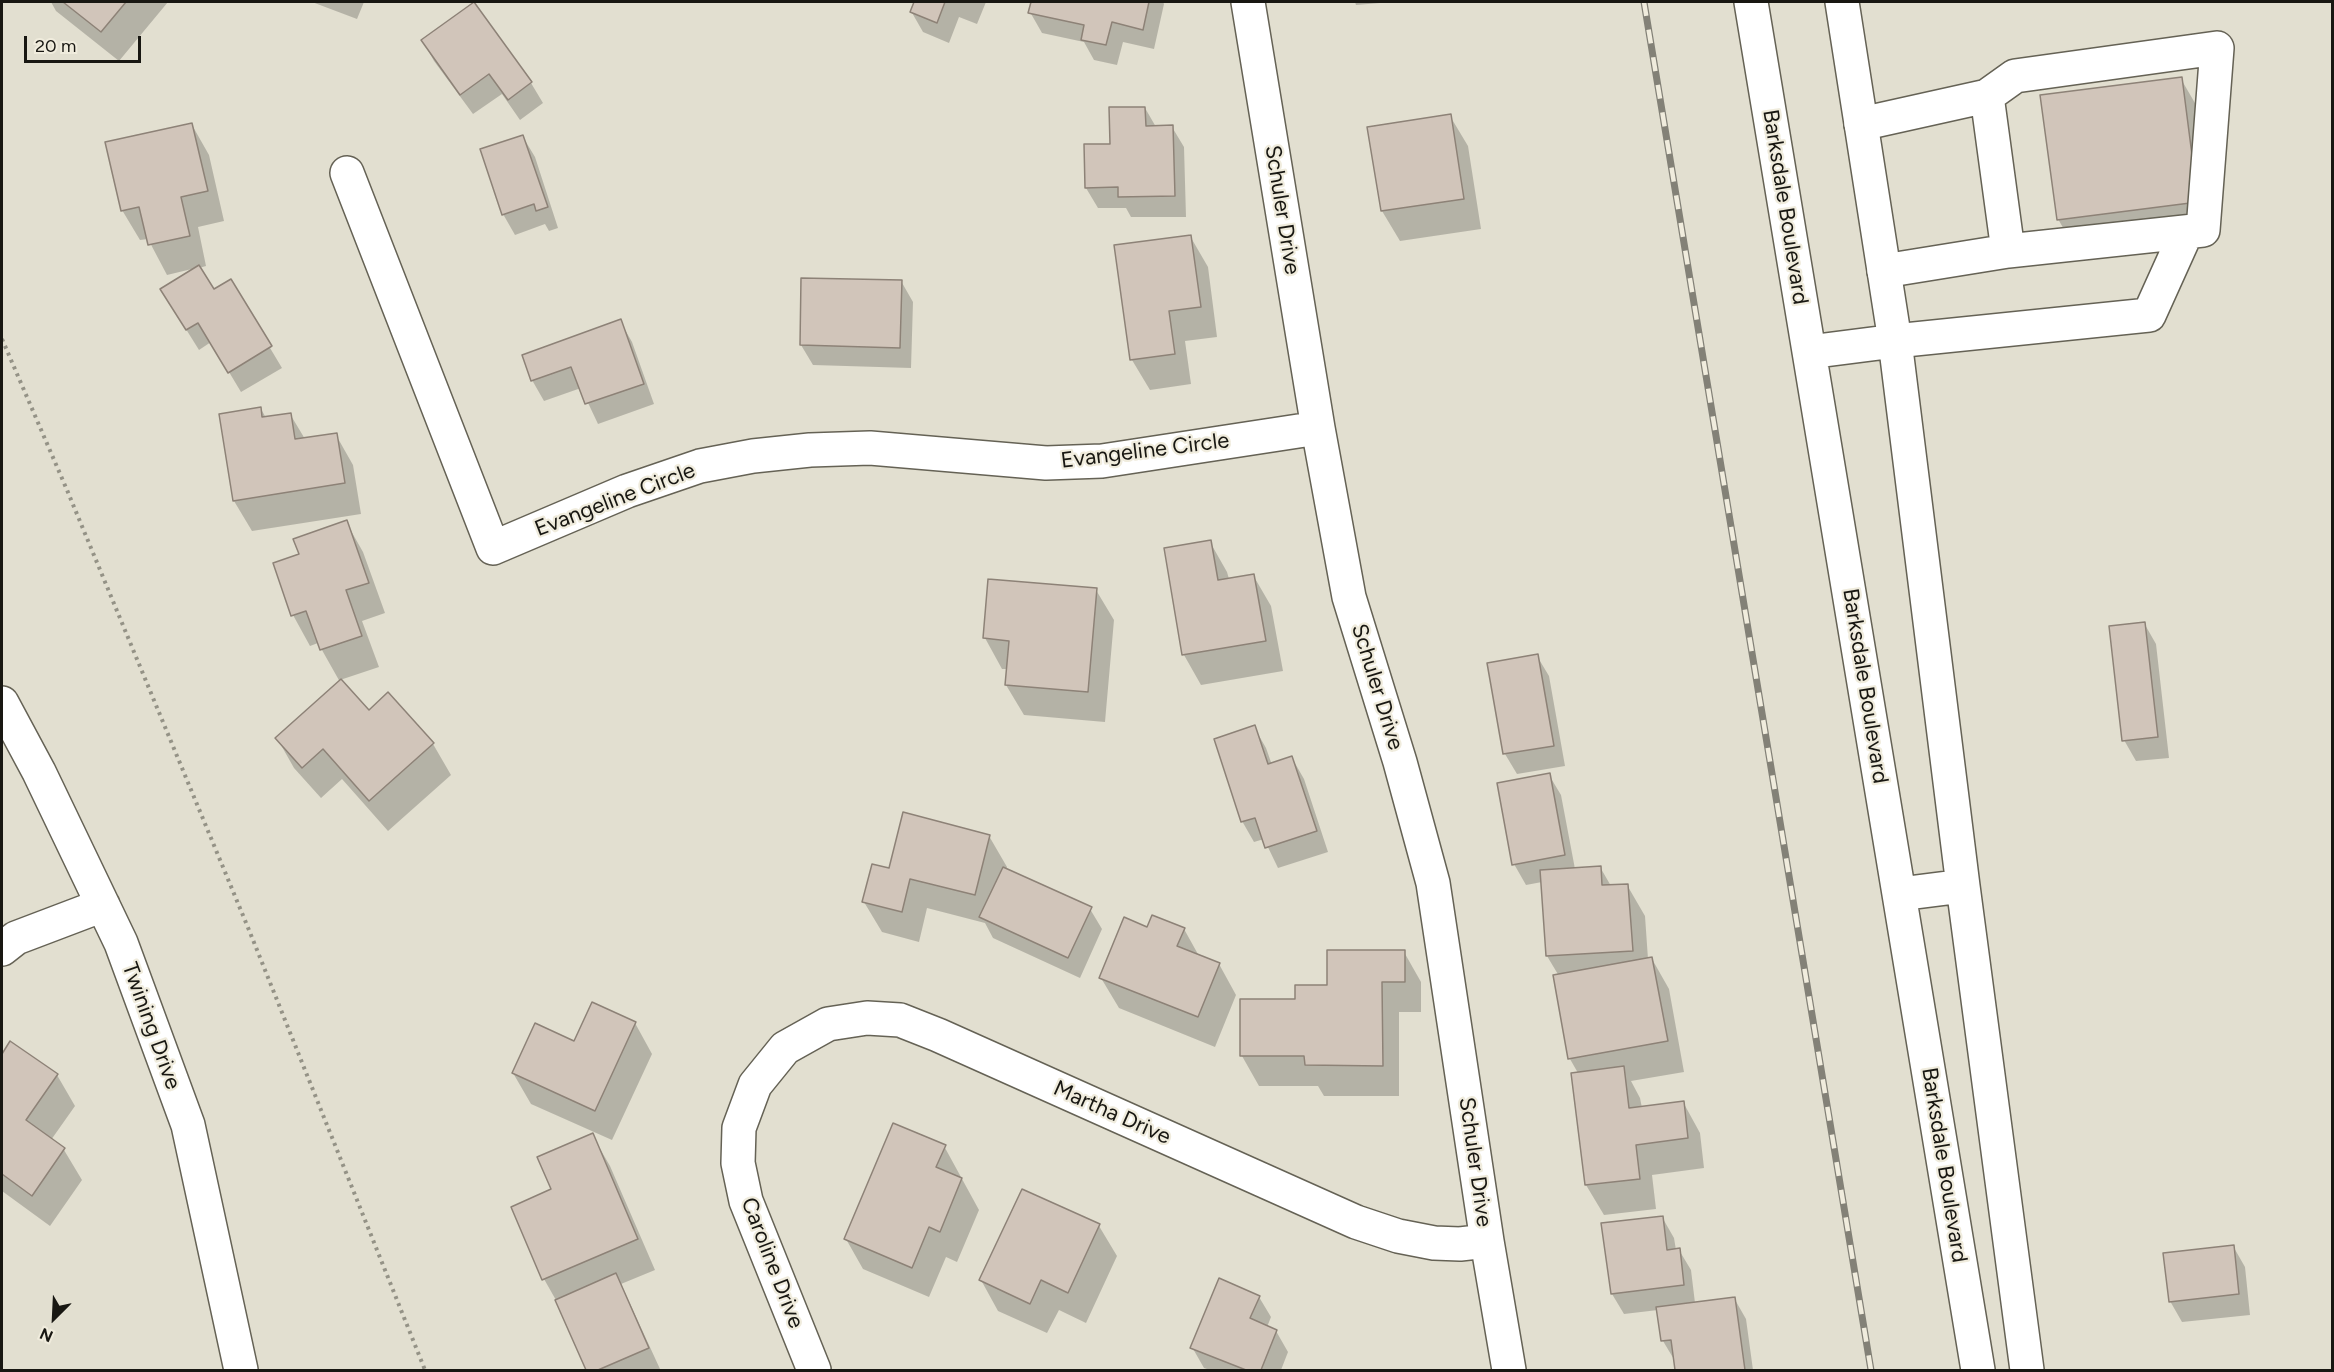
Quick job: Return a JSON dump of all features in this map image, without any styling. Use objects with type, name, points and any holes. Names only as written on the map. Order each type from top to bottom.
[{"type":"street","name":"Schuler Drive","points":[[1248,2],[1318,428],[1349,597],[1400,762],[1433,883],[1509,1371]]},
{"type":"street","name":"Barksdale Boulevard","points":[[1751,2],[1978,1371]]},
{"type":"street","points":[[1842,2],[1895,341],[1963,886],[2028,1371]]},
{"type":"street","points":[[1861,123],[1987,96],[2015,76],[2217,48],[2203,230],[2008,251],[1884,271]]},
{"type":"street","points":[[1987,96],[2008,251]]},
{"type":"street","name":"Evangeline Circle","points":[[346,173],[493,548],[637,487],[700,466],[753,456],[810,450],[870,448],[1046,464],[1102,461],[1318,428]]},
{"type":"street","points":[[1809,352],[2149,315],[2186,233]]},
{"type":"street","name":"Twining Drive","points":[[6,722],[39,772],[121,942],[188,1125],[241,1371]]},
{"type":"street","points":[[1900,894],[1963,886]]},
{"type":"street","points":[[2,949],[16,938],[103,905]]},
{"type":"street","name":"Martha Drive","points":[[755,1085],[785,1048],[828,1024],[867,1018],[900,1020],[1356,1222],[1398,1236],[1434,1243],[1460,1244],[1487,1241]]},
{"type":"street","name":"Caroline Drive","points":[[755,1085],[739,1128],[738,1163],[746,1202],[814,1371]]},
{"type":"path","points":[[2,339],[235,897],[425,1371]]},
{"type":"building","points":[[63,2],[126,2],[101,32]]},
{"type":"building","points":[[474,2],[532,82],[508,100],[489,74],[460,95],[421,40]]},
{"type":"building","points":[[914,2],[945,2],[937,23],[910,12]]},
{"type":"building","points":[[1031,2],[1149,2],[1143,30],[1112,22],[1106,45],[1081,40],[1084,25],[1028,13]]},
{"type":"building","points":[[2182,77],[2198,202],[2057,220],[2040,95]]},
{"type":"building","points":[[1109,107],[1145,107],[1146,126],[1173,125],[1175,196],[1118,197],[1118,187],[1085,188],[1084,144],[1110,144]]},
{"type":"building","points":[[1451,114],[1464,199],[1381,211],[1367,127]]},
{"type":"building","points":[[192,123],[208,191],[181,197],[190,236],[148,245],[139,207],[121,211],[105,142]]},
{"type":"building","points":[[523,135],[548,207],[536,211],[534,204],[502,215],[480,149]]},
{"type":"building","points":[[1191,235],[1201,307],[1169,311],[1175,354],[1130,360],[1114,245]]},
{"type":"building","points":[[199,265],[214,289],[231,279],[272,346],[228,373],[198,323],[186,330],[160,289]]},
{"type":"building","points":[[801,278],[902,280],[900,348],[800,345]]},
{"type":"building","points":[[621,319],[644,384],[585,404],[571,367],[531,381],[522,355]]},
{"type":"building","points":[[261,407],[262,417],[291,413],[295,439],[337,433],[345,483],[233,501],[219,414]]},
{"type":"building","points":[[347,520],[369,583],[346,590],[362,636],[320,650],[306,611],[291,616],[273,563],[299,554],[293,539]]},
{"type":"building","points":[[1211,540],[1218,580],[1254,574],[1266,641],[1182,655],[1164,548]]},
{"type":"building","points":[[988,579],[1097,588],[1088,692],[1005,685],[1009,641],[983,638]]},
{"type":"building","points":[[2145,622],[2158,737],[2122,741],[2109,626]]},
{"type":"building","points":[[1538,654],[1554,746],[1503,754],[1487,663]]},
{"type":"building","points":[[341,679],[369,710],[388,692],[434,743],[369,801],[323,749],[302,768],[275,738]]},
{"type":"building","points":[[1255,725],[1268,764],[1292,756],[1317,831],[1265,848],[1255,818],[1241,822],[1214,739]]},
{"type":"building","points":[[1550,773],[1565,855],[1512,865],[1497,783]]},
{"type":"building","points":[[903,812],[990,835],[975,895],[910,879],[902,912],[862,902],[872,864],[889,868]]},
{"type":"building","points":[[1601,866],[1602,885],[1628,884],[1633,951],[1546,956],[1540,870]]},
{"type":"building","points":[[1003,867],[1092,907],[1068,958],[979,917]]},
{"type":"building","points":[[1152,915],[1185,928],[1177,946],[1220,963],[1198,1017],[1099,978],[1124,917],[1147,927]]},
{"type":"building","points":[[1327,950],[1405,950],[1405,982],[1382,982],[1383,1066],[1305,1065],[1304,1056],[1240,1056],[1240,999],[1295,999],[1295,985],[1327,985]]},
{"type":"building","points":[[1652,957],[1668,1041],[1568,1059],[1553,975]]},
{"type":"building","points":[[592,1002],[636,1022],[595,1111],[512,1073],[535,1023],[574,1041]]},
{"type":"building","points":[[10,1041],[58,1074],[26,1120],[65,1148],[32,1196],[2,1174],[2,1054]]},
{"type":"building","points":[[1624,1066],[1629,1108],[1684,1101],[1688,1138],[1636,1145],[1640,1179],[1585,1185],[1571,1073]]},
{"type":"building","points":[[893,1123],[946,1145],[936,1167],[962,1178],[940,1232],[929,1227],[912,1268],[844,1239]]},
{"type":"building","points":[[593,1133],[638,1239],[542,1280],[511,1207],[551,1189],[537,1157]]},
{"type":"building","points":[[1022,1189],[1100,1224],[1068,1293],[1041,1280],[1030,1304],[979,1280]]},
{"type":"building","points":[[1663,1216],[1667,1250],[1680,1248],[1684,1285],[1611,1294],[1601,1223]]},
{"type":"building","points":[[2234,1245],[2239,1294],[2169,1302],[2163,1253]]},
{"type":"building","points":[[616,1273],[649,1348],[598,1370],[586,1370],[555,1300]]},
{"type":"building","points":[[1219,1278],[1260,1296],[1250,1318],[1277,1330],[1261,1370],[1246,1370],[1190,1348]]},
{"type":"building","points":[[1735,1297],[1745,1370],[1675,1370],[1671,1340],[1661,1341],[1656,1307]]},
{"type":"railway","points":[[1644,2],[1871,1370]]}]
